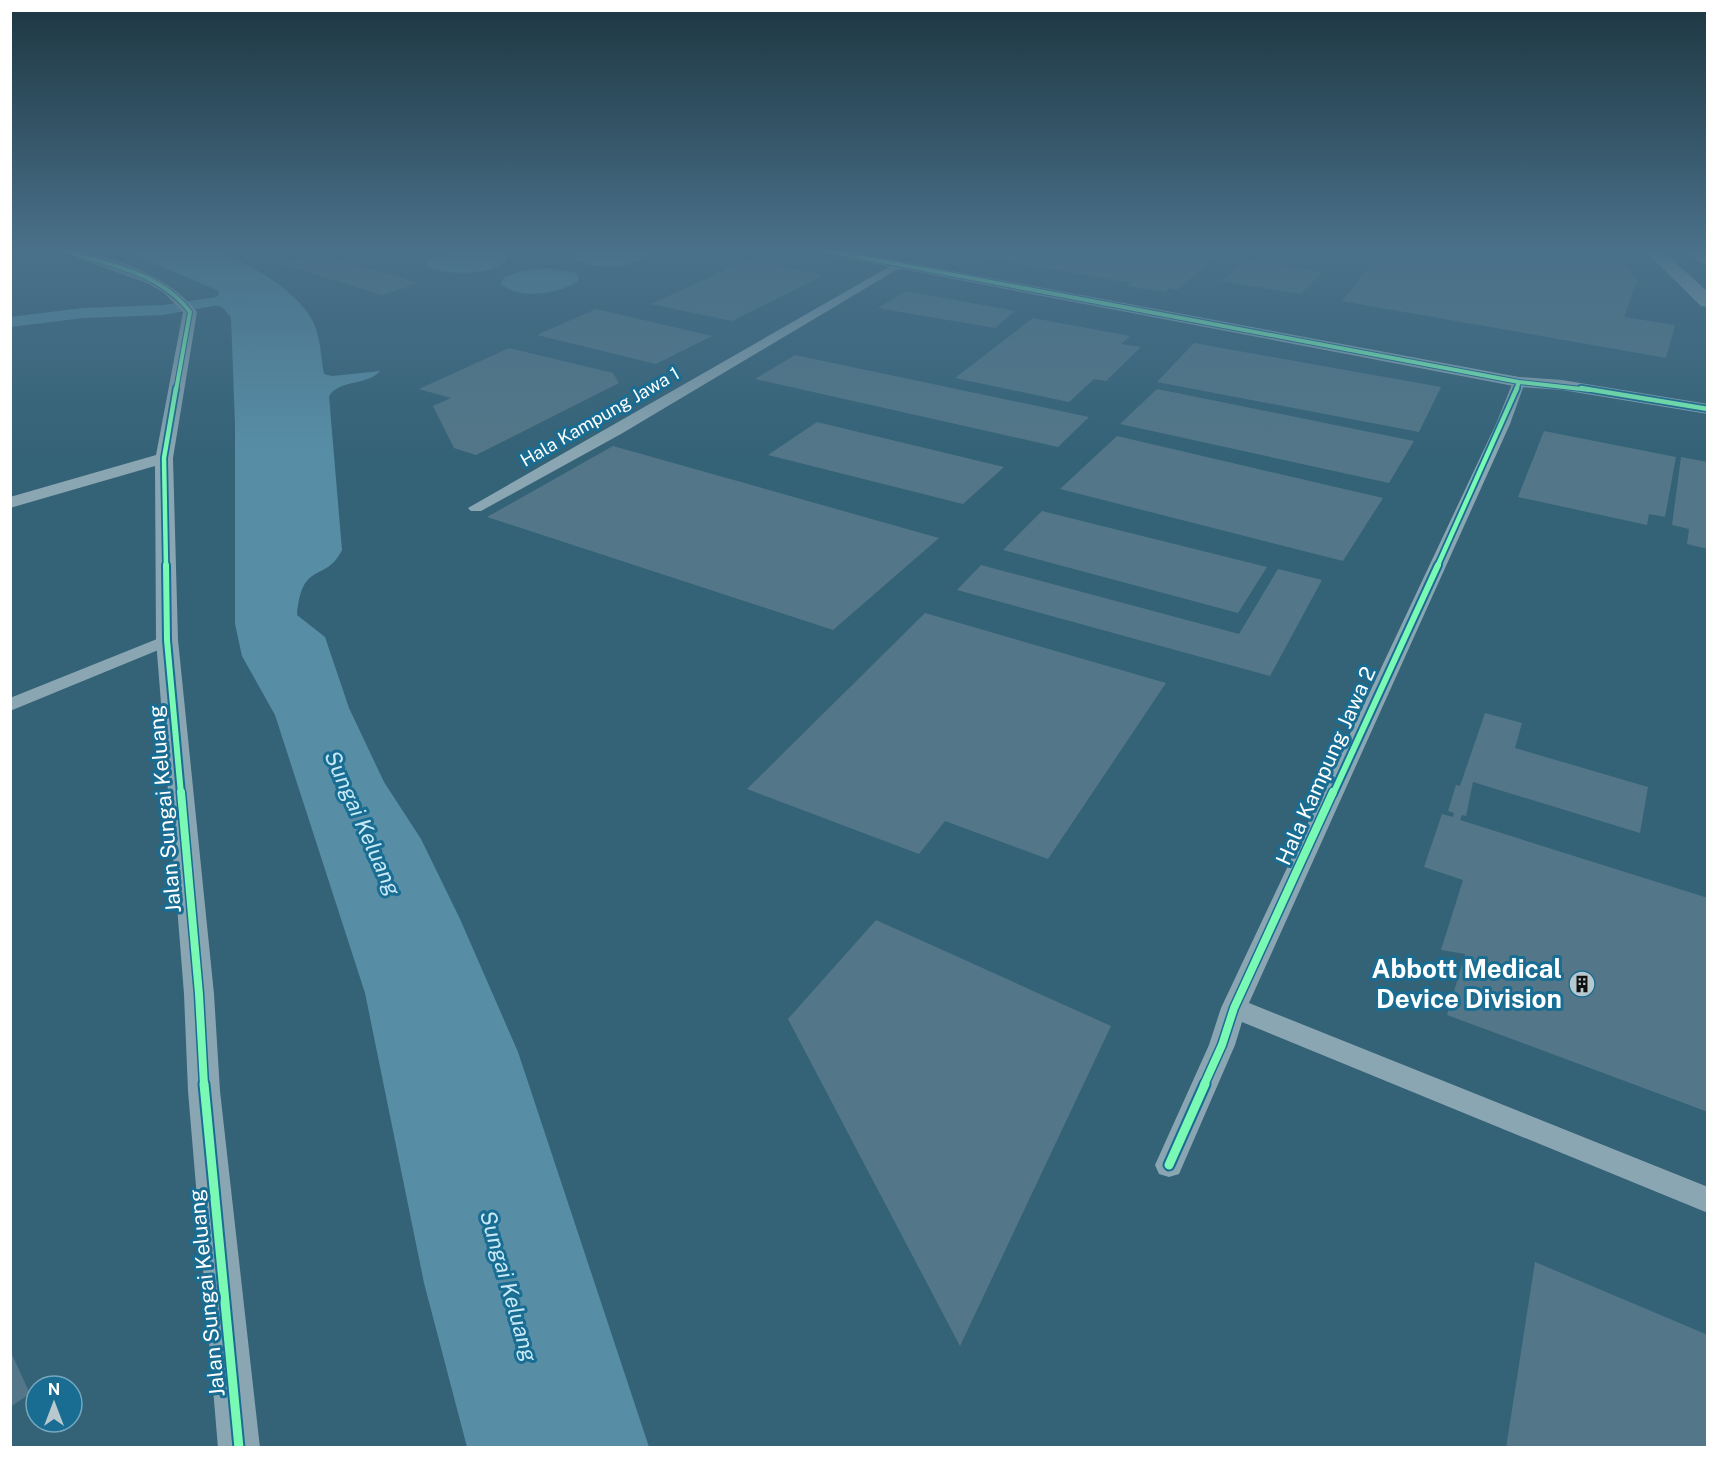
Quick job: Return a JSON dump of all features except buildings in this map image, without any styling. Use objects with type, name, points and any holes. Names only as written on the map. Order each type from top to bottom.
[{"type":"street","name":"Jalan Sungai Keluang","points":[[182,319],[164,458],[167,640],[199,994],[205,1102],[239,1448]]},
{"type":"street","name":"Hala Kampung Jawa 1","points":[[476,508],[616,431],[807,319]]},
{"type":"street","points":[[1182,319],[1519,382],[1562,385],[1707,409]]},
{"type":"street","points":[[1519,382],[1555,394],[1707,421]]},
{"type":"street","name":"Hala Kampung Jawa 2","points":[[1169,1165],[1222,1045],[1234,1008],[1503,424],[1519,382]]},
{"type":"street","points":[[10,503],[164,458]]},
{"type":"street","points":[[10,705],[167,640]]},
{"type":"street","points":[[1234,1008],[1707,1200]]},
{"type":"water","name":"Sungai Keluang","points":[[231,319],[311,319],[318,334],[324,374],[332,376],[380,371],[368,379],[340,387],[329,396],[342,550],[328,567],[315,574],[304,586],[297,615],[325,637],[349,708],[384,782],[421,839],[460,919],[518,1052],[649,1447],[467,1447],[424,1283],[365,993],[275,715],[242,656],[235,624],[235,424]]},
{"type":"waterway","points":[[10,322],[34,319]]},
{"type":"cycle path","points":[[189,319],[164,458],[167,640],[199,994],[204,1091],[239,1448]]},
{"type":"cycle path","points":[[1187,319],[1519,382],[1562,385],[1708,409]]},
{"type":"cycle path","points":[[1169,1165],[1222,1045],[1234,1008],[1503,424],[1519,382]]},
{"type":"place","name":"Abbott Medical Device Division","points":[[1582,984]]}]
